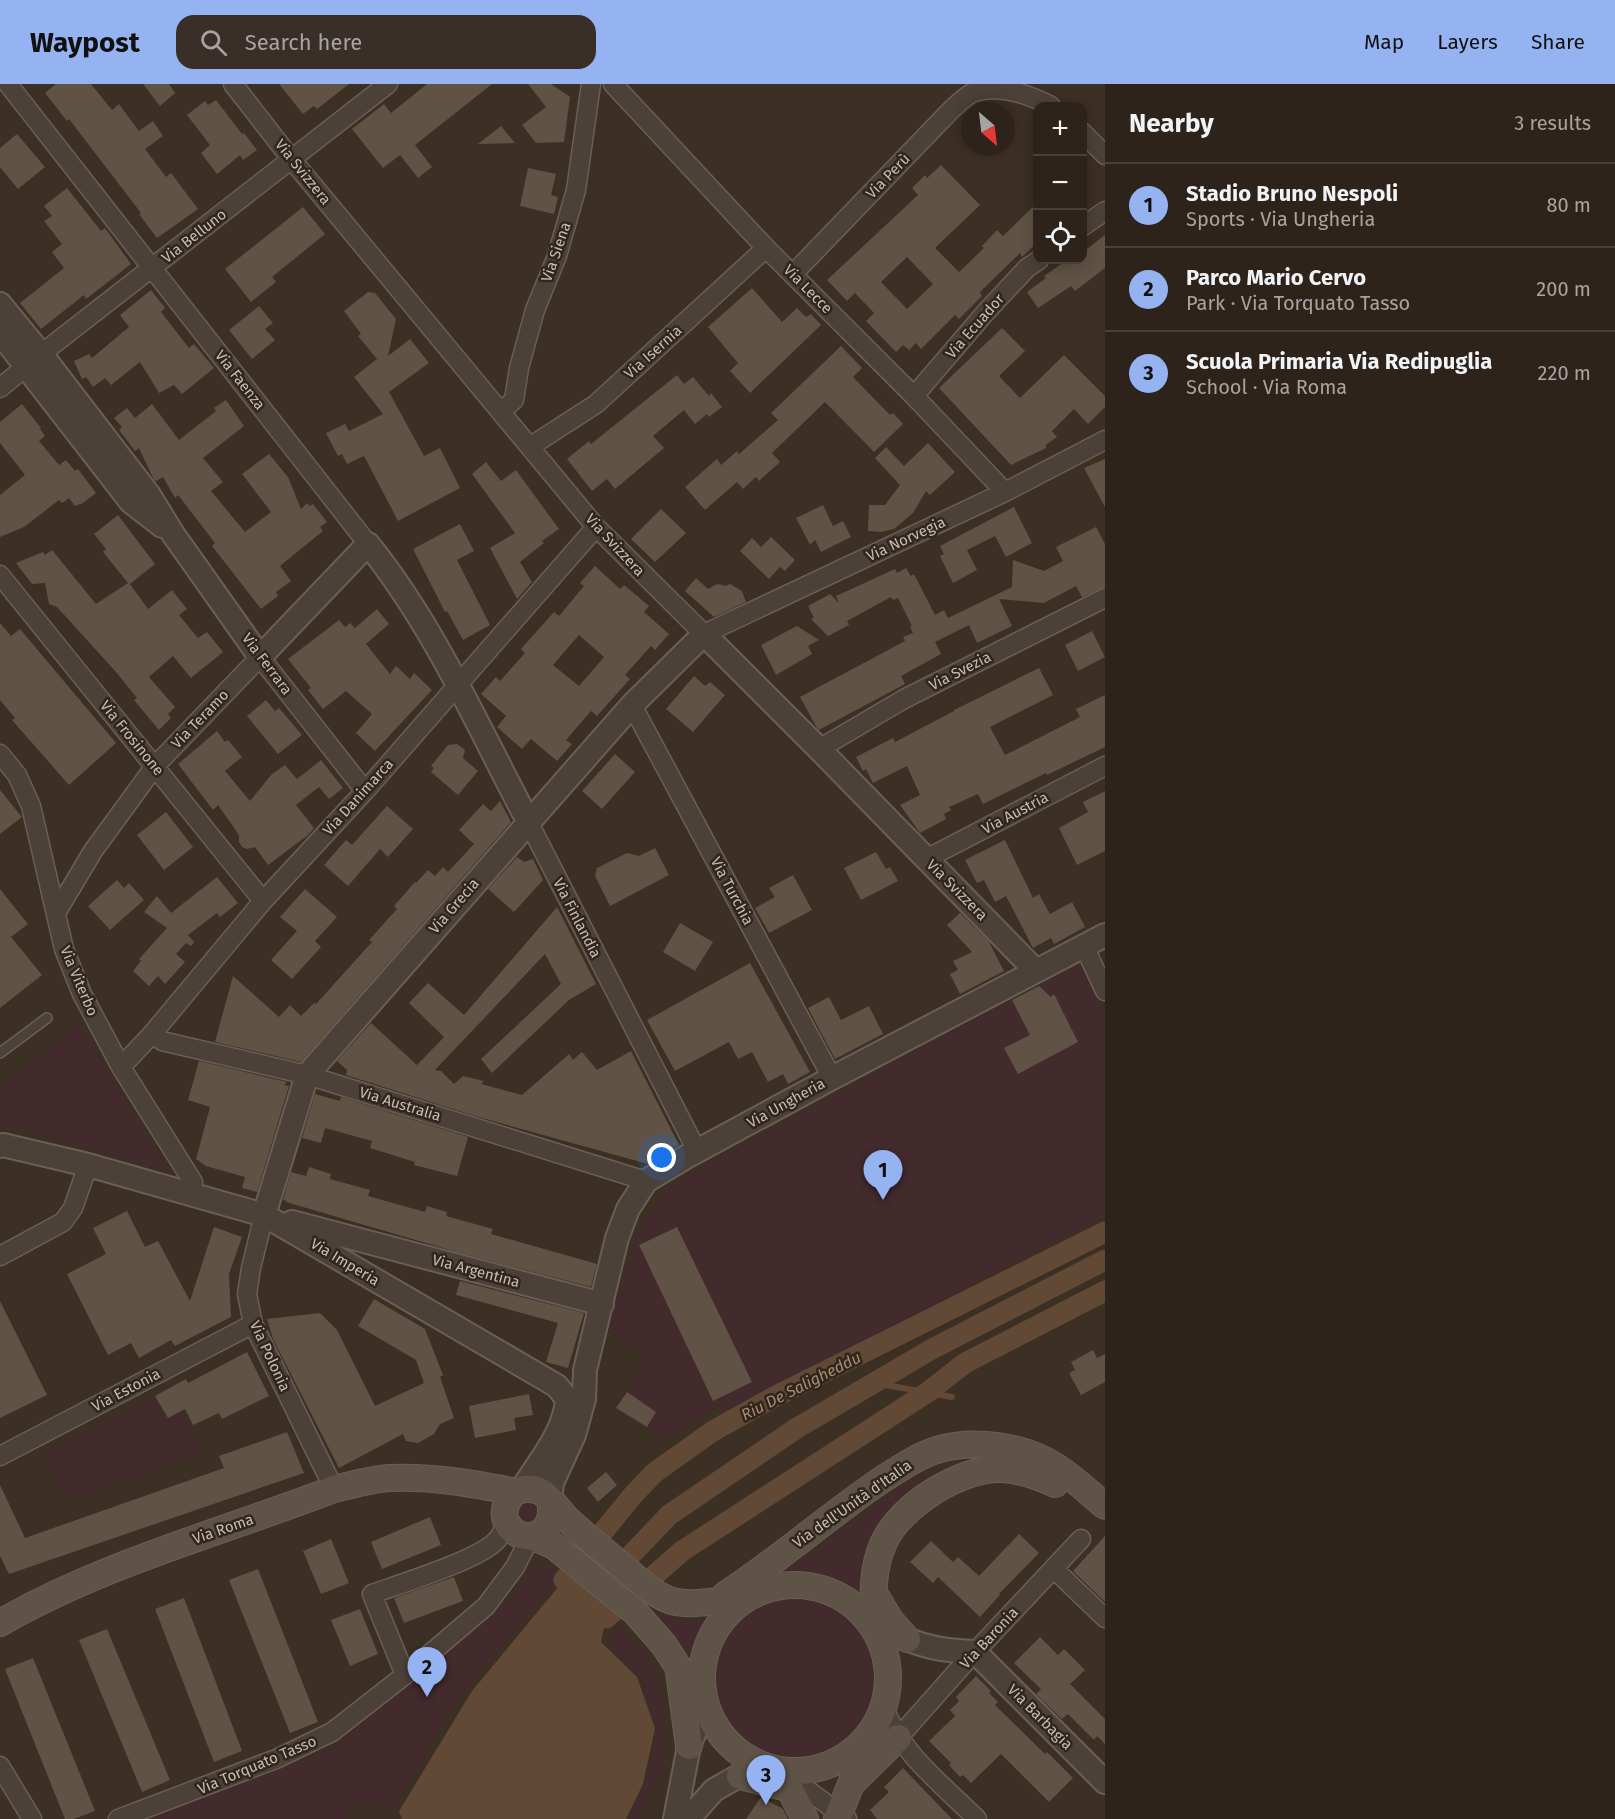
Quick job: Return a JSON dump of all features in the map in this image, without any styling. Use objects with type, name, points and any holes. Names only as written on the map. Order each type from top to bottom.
[{"type":"main road","name":"Via dell'Unità d'Italia","points":[[752,1586],[868,1490],[910,1461],[939,1449],[965,1445],[993,1445],[1029,1454],[1054,1466],[1105,1508]]},
{"type":"main road","name":"Via dell'Unità d'Italia","points":[[875,1629],[872,1591],[884,1541],[898,1522],[918,1503],[938,1489],[958,1479],[1000,1469],[1025,1472],[1072,1491],[1105,1508]]},
{"type":"main road","name":"Via Roma","points":[[1,1618],[152,1555],[334,1489],[389,1478],[458,1481],[519,1490]]},
{"type":"main road","points":[[458,1481],[506,1520]]},
{"type":"main road","points":[[706,1705],[664,1645],[635,1612],[554,1546],[531,1536],[518,1534],[511,1529],[504,1512],[507,1500],[519,1490],[534,1489],[543,1493],[583,1533],[654,1593],[672,1601],[692,1604],[718,1599],[752,1586],[818,1587],[840,1596],[860,1610],[875,1629],[885,1653],[889,1680],[884,1707],[866,1739],[841,1817]]},
{"type":"main road","points":[[531,1536],[543,1531],[551,1521],[550,1501]]},
{"type":"main road","points":[[752,1586],[718,1626],[708,1644],[703,1664],[702,1684],[706,1705],[714,1724],[726,1740],[767,1775],[805,1819]]},
{"type":"main road","points":[[872,1591],[890,1620],[907,1639]]},
{"type":"main road","points":[[875,1629],[907,1639]]},
{"type":"main road","points":[[679,1669],[689,1746]]},
{"type":"main road","points":[[851,1784],[898,1738]]},
{"type":"main road","points":[[767,1775],[817,1768],[835,1762],[866,1739]]},
{"type":"street","name":"Via Faenza","points":[[8,84],[390,572],[411,603],[457,685]]},
{"type":"street","name":"Via Svizzera","points":[[233,84],[292,160],[596,526],[1036,971]]},
{"type":"street","name":"Via Belluno","points":[[0,388],[388,84]]},
{"type":"street","name":"Via Siena","points":[[501,411],[513,400],[519,368],[536,310],[557,256],[573,201],[591,84]]},
{"type":"street","name":"Via Lecce","points":[[613,84],[766,248],[914,396],[1005,492]]},
{"type":"street","name":"Via Perù","points":[[793,274],[951,110],[973,92],[990,87],[1008,87],[1043,102]]},
{"type":"street","points":[[1087,136],[1105,155]]},
{"type":"street","points":[[1087,224],[1105,211]]},
{"type":"street","name":"Via Isernia","points":[[531,446],[596,404],[766,248]]},
{"type":"street","name":"Via Ecuador","points":[[914,396],[985,313],[1033,264]]},
{"type":"street","name":"Via Ferrara","points":[[0,304],[34,360],[131,502],[173,534],[260,657],[365,791]]},
{"type":"street","name":"Via Ferrara","points":[[0,333],[34,360]]},
{"type":"street","name":"Via Norvegia","points":[[704,634],[1005,492],[1105,440]]},
{"type":"street","name":"Via Danimarca","points":[[121,1067],[152,1034],[263,901],[365,791],[596,526]]},
{"type":"street","name":"Via Teramo","points":[[56,913],[93,851],[154,766],[368,544]]},
{"type":"street","name":"Via Frosinone","points":[[0,575],[263,901]]},
{"type":"street","name":"Via Svezia","points":[[819,749],[904,699],[1105,598]]},
{"type":"street","name":"Via Grecia","points":[[264,1215],[307,1076],[632,705],[704,634]]},
{"type":"street","name":"Via Finlandia","points":[[457,685],[697,1151]]},
{"type":"street","name":"Via Turchia","points":[[632,705],[832,1078]]},
{"type":"street","name":"Via Viterbo","points":[[0,754],[17,776],[31,806],[64,949],[82,994],[121,1067],[193,1182],[190,1193]]},
{"type":"street","name":"Via Austria","points":[[926,859],[1105,766]]},
{"type":"street","name":"Via Ungheria","points":[[550,1501],[552,1483],[574,1435],[584,1399],[585,1370],[617,1238],[628,1209],[646,1181],[832,1078],[1105,935]]},
{"type":"street","points":[[1084,946],[1105,991]]},
{"type":"street","name":"Via Australia","points":[[152,1034],[162,1041],[307,1076],[646,1181]]},
{"type":"street","name":"Via Imperia","points":[[1,1143],[264,1215],[557,1386]]},
{"type":"street","points":[[0,1256],[63,1222],[73,1208],[88,1165]]},
{"type":"street","name":"Via Argentina","points":[[264,1215],[602,1304]]},
{"type":"street","name":"Via Polonia","points":[[264,1215],[250,1268],[247,1294],[253,1324],[334,1489]]},
{"type":"street","points":[[342,1260],[350,1237]]},
{"type":"street","name":"Via Estonia","points":[[0,1456],[253,1324]]},
{"type":"street","points":[[519,1490],[554,1439],[566,1415],[567,1399],[557,1386],[571,1383],[585,1370]]},
{"type":"street","points":[[405,1675],[372,1594],[476,1555],[495,1543],[503,1532],[506,1520]]},
{"type":"street","name":"Via Torquato Tasso","points":[[118,1819],[297,1751],[332,1732],[405,1675],[486,1606],[515,1567],[531,1536]]},
{"type":"street","name":"Via Baronia","points":[[898,1738],[1081,1539]]},
{"type":"street","points":[[1054,1569],[1105,1618]]},
{"type":"street","points":[[907,1639],[949,1651],[975,1652]]},
{"type":"street","name":"Via Barbagia","points":[[975,1652],[1105,1782]]},
{"type":"street","points":[[675,1819],[689,1746],[706,1705]]},
{"type":"street","points":[[884,1707],[898,1738],[977,1819]]},
{"type":"street","points":[[0,1766],[24,1816]]},
{"type":"street","points":[[688,1819],[714,1790],[767,1775],[841,1817]]},
{"type":"lane","points":[[0,1053],[47,1018]]},
{"type":"shaded area","points":[[1080,964],[1105,1016],[1105,1216],[725,1413],[720,1405],[665,1439],[616,1409],[647,1356],[608,1330],[638,1230],[674,1183]]},
{"type":"shaded area","points":[[73,1012],[168,1171],[0,1123],[0,1087],[70,1032],[73,1025]]},
{"type":"shaded area","points":[[152,1398],[166,1422],[183,1412],[204,1453],[69,1500],[43,1454]]},
{"type":"shaded area","points":[[923,1474],[926,1481],[888,1510],[876,1530],[866,1553],[862,1573],[865,1605],[845,1591],[824,1582],[803,1577],[778,1576],[906,1484]]},
{"type":"shaded area","points":[[531,1499],[540,1506],[537,1522],[525,1525],[516,1518],[517,1506]]},
{"type":"shaded area","points":[[544,1563],[560,1576],[445,1719],[394,1809],[360,1801],[346,1819],[151,1819],[331,1749],[485,1617],[506,1604],[533,1569]]},
{"type":"shaded area","points":[[564,1580],[606,1618],[601,1642],[637,1677],[655,1728],[643,1784],[626,1819],[402,1819],[399,1811],[472,1691]]},
{"type":"shaded area","points":[[795,1598],[825,1604],[851,1622],[869,1648],[875,1678],[869,1708],[851,1734],[825,1752],[795,1758],[765,1752],[739,1734],[721,1708],[715,1678],[721,1648],[739,1622],[765,1604]]},
{"type":"shaded area","points":[[655,1614],[682,1620],[708,1619],[693,1647],[689,1672],[674,1641]]},
{"type":"shaded area","points":[[616,1625],[635,1640],[646,1655],[659,1685],[666,1720],[665,1753],[662,1767],[640,1819],[628,1819],[646,1784],[657,1728],[639,1675],[609,1646]]},
{"type":"building","points":[[56,84],[91,84],[112,110],[119,104],[139,131],[153,121],[163,136],[145,149],[166,177],[171,173],[198,209],[157,238],[139,214],[141,213],[69,119],[67,121],[45,93]]},
{"type":"building","points":[[143,84],[169,84],[175,93],[160,106]]},
{"type":"building","points":[[279,84],[349,84],[317,109],[314,106],[303,114]]},
{"type":"building","points":[[427,84],[492,84],[415,145],[432,167],[418,178],[400,155],[383,168],[352,129],[384,104],[391,113]]},
{"type":"building","points":[[528,84],[551,84],[570,97],[564,142],[536,143],[522,125],[546,107]]},
{"type":"building","points":[[216,100],[257,150],[243,160],[240,155],[217,174],[201,153],[210,145],[187,115],[205,101],[208,105]]},
{"type":"building","points":[[501,126],[515,143],[478,144]]},
{"type":"building","points":[[17,134],[45,167],[18,189],[0,167],[0,148]]},
{"type":"building","points":[[941,165],[980,205],[935,248],[959,272],[984,248],[982,246],[997,230],[1003,236],[1033,207],[1033,247],[1022,257],[1020,253],[980,292],[982,296],[959,319],[955,315],[921,349],[916,343],[909,350],[903,345],[896,352],[866,321],[874,313],[855,293],[847,301],[827,280],[918,195],[912,188],[925,175],[927,178]],"holes":[[[907,257],[933,284],[907,309],[881,282]]]},
{"type":"building","points":[[528,168],[556,174],[551,195],[558,197],[554,214],[520,206]]},
{"type":"building","points":[[67,188],[101,231],[105,228],[131,264],[86,299],[84,295],[41,329],[20,303],[64,268],[52,252],[62,244],[44,221],[52,216],[44,206]]},
{"type":"building","points":[[303,207],[325,234],[272,277],[276,282],[251,302],[225,269]]},
{"type":"building","points":[[1105,235],[1105,268],[1075,291],[1071,286],[1038,308],[1027,292],[1061,264],[1087,264],[1087,249]]},
{"type":"building","points":[[752,288],[782,322],[797,308],[806,317],[811,314],[821,325],[750,393],[730,371],[738,363],[708,327]]},
{"type":"building","points":[[151,290],[165,308],[161,312],[189,348],[194,344],[214,368],[182,394],[174,385],[159,393],[140,362],[111,385],[105,378],[93,387],[86,377],[82,379],[74,361],[89,354],[92,358],[129,327],[120,315]]},
{"type":"building","points":[[368,292],[375,293],[396,319],[388,356],[410,339],[429,363],[389,392],[424,456],[440,448],[460,488],[398,521],[364,456],[347,464],[342,454],[338,456],[326,433],[345,424],[349,431],[383,414],[354,377],[377,359],[358,336],[361,334],[344,311]]},
{"type":"building","points":[[259,306],[273,323],[265,329],[275,340],[252,359],[229,330]]},
{"type":"building","points":[[1002,328],[1025,351],[999,376],[1020,398],[1064,355],[1105,396],[1105,407],[1088,424],[1074,409],[1052,431],[1057,437],[1046,445],[1046,448],[1011,465],[939,388]]},
{"type":"building","points":[[841,346],[862,368],[853,377],[890,415],[893,413],[903,424],[874,452],[825,402],[772,453],[780,462],[759,481],[756,477],[743,489],[737,482],[705,510],[685,487],[717,459],[721,465],[737,451],[739,454],[778,420],[771,413]]},
{"type":"building","points":[[677,375],[684,384],[693,377],[709,396],[711,393],[722,407],[709,417],[707,414],[695,424],[684,410],[653,436],[664,448],[615,489],[607,479],[592,491],[567,459],[589,441],[591,444]]},
{"type":"building","points":[[226,400],[244,426],[203,458],[223,482],[211,491],[245,532],[271,512],[242,474],[269,454],[288,477],[301,509],[307,503],[310,506],[313,504],[327,522],[320,527],[323,531],[280,566],[291,581],[276,592],[278,596],[261,609],[212,546],[215,543],[178,495],[175,498],[163,477],[154,480],[139,448],[135,451],[119,430],[122,427],[114,418],[127,408],[135,418],[152,404],[179,440],[216,411],[214,408]]},
{"type":"building","points":[[22,404],[45,436],[39,441],[59,465],[66,460],[75,471],[78,469],[96,493],[75,506],[69,498],[62,503],[59,500],[24,527],[0,537],[0,495],[25,475],[0,443],[0,422]]},
{"type":"building","points":[[928,443],[955,472],[930,495],[926,491],[913,513],[894,529],[881,532],[868,531],[869,505],[885,505],[900,485],[875,458],[886,447],[904,466]]},
{"type":"building","points":[[1105,459],[1105,507],[1084,468]]},
{"type":"building","points":[[486,462],[501,481],[516,470],[559,529],[542,541],[544,543],[520,562],[532,582],[517,599],[490,548],[515,533],[472,474]]},
{"type":"building","points":[[823,505],[833,526],[843,521],[851,537],[821,552],[815,540],[810,545],[796,518]]},
{"type":"building","points":[[1014,507],[1032,543],[1006,557],[995,536],[967,550],[977,570],[953,583],[940,556],[944,554],[940,546]]},
{"type":"building","points":[[661,509],[686,533],[655,562],[631,539]]},
{"type":"building","points":[[118,515],[155,564],[130,584],[148,609],[172,590],[187,609],[179,615],[198,638],[207,632],[223,652],[191,678],[173,656],[149,677],[175,707],[168,714],[171,718],[159,730],[134,700],[137,698],[116,672],[57,607],[49,604],[45,583],[32,584],[16,563],[43,552],[45,555],[52,550],[96,604],[128,583],[103,552],[106,549],[94,534]]},
{"type":"building","points":[[460,524],[474,551],[457,560],[490,625],[463,640],[447,611],[445,612],[413,549]]},
{"type":"building","points":[[1096,527],[1105,544],[1105,587],[1082,597],[1076,586],[1044,603],[999,599],[1012,626],[977,643],[969,625],[935,642],[941,654],[901,676],[905,684],[819,730],[817,728],[800,697],[905,641],[903,637],[913,633],[910,627],[912,626],[898,598],[893,600],[891,597],[847,621],[849,625],[828,636],[811,619],[814,618],[808,606],[830,594],[839,603],[836,596],[895,569],[897,573],[906,568],[911,576],[914,574],[935,615],[944,610],[948,618],[1012,587],[1013,560],[1044,571],[1063,561],[1056,547]]},
{"type":"building","points":[[771,537],[795,560],[785,571],[780,567],[769,579],[740,551],[752,538],[761,547]]},
{"type":"building","points":[[595,566],[620,589],[624,585],[649,606],[644,612],[669,634],[655,650],[651,646],[625,675],[630,679],[597,716],[591,711],[566,740],[572,744],[557,761],[531,739],[522,749],[497,727],[506,716],[481,694],[496,677],[500,681],[525,653],[521,649],[554,612],[559,616],[584,586],[580,583]],"holes":[[[579,635],[604,657],[579,686],[553,665]]]},
{"type":"building","points":[[696,578],[708,589],[717,584],[726,586],[730,584],[742,591],[746,602],[714,617],[685,591]]},
{"type":"building","points":[[377,609],[389,624],[366,644],[390,674],[396,666],[410,679],[414,673],[432,690],[375,751],[356,733],[372,714],[346,691],[323,709],[308,690],[311,688],[288,659],[339,620],[345,627],[350,623],[355,628]]},
{"type":"building","points":[[0,623],[11,636],[20,629],[116,743],[69,785],[12,720],[15,718],[0,700]]},
{"type":"building","points":[[797,626],[819,640],[808,646],[812,654],[776,675],[761,645]]},
{"type":"building","points":[[1092,631],[1105,657],[1078,671],[1065,645]]},
{"type":"building","points":[[1039,668],[1053,695],[990,727],[1005,755],[1080,717],[1076,709],[1105,695],[1105,747],[983,804],[978,794],[949,807],[951,810],[944,814],[946,819],[920,833],[900,805],[920,795],[907,766],[873,783],[866,769],[863,771],[856,757],[893,738],[895,742]]},
{"type":"building","points":[[694,676],[705,686],[710,682],[725,695],[693,732],[666,709]]},
{"type":"building","points":[[266,700],[275,711],[279,708],[302,735],[278,754],[247,716]]},
{"type":"building","points":[[217,731],[225,742],[228,740],[242,757],[225,771],[250,801],[272,774],[285,765],[297,779],[321,760],[343,788],[329,799],[319,787],[296,805],[314,828],[268,865],[255,847],[247,849],[242,847],[239,835],[218,805],[213,810],[178,764]]},
{"type":"building","points":[[457,744],[465,750],[463,758],[478,771],[458,795],[431,772],[434,768],[431,766],[448,745]]},
{"type":"building","points":[[615,754],[635,772],[602,809],[582,791]]},
{"type":"building","points":[[0,790],[22,817],[0,834]]},
{"type":"building","points":[[1105,791],[1105,851],[1077,865],[1059,828],[1088,812],[1083,802]]},
{"type":"building","points":[[500,801],[511,822],[301,1062],[215,1042],[233,976],[279,1017],[290,1005],[301,1016],[314,1003],[316,1004],[372,942],[369,940],[397,909],[394,906],[415,882],[428,870],[435,876],[443,867],[448,872],[474,844],[459,830],[483,804],[491,811]]},
{"type":"building","points":[[387,806],[413,829],[388,857],[380,849],[348,886],[324,865],[346,840],[352,845]]},
{"type":"building","points":[[166,812],[193,847],[164,870],[137,835]]},
{"type":"building","points":[[1005,840],[1033,898],[1039,894],[1050,914],[1072,902],[1085,927],[1054,944],[1051,938],[1033,948],[1006,896],[995,902],[984,880],[977,883],[965,860]]},
{"type":"building","points":[[655,848],[669,875],[610,906],[595,876],[597,868],[627,853],[639,856]]},
{"type":"building","points":[[876,852],[886,869],[890,867],[898,881],[861,900],[844,868]]},
{"type":"building","points":[[517,857],[524,862],[533,859],[543,880],[514,912],[488,889]]},
{"type":"building","points":[[793,875],[812,910],[769,933],[755,908],[775,897],[769,888]]},
{"type":"building","points":[[217,877],[238,903],[220,917],[217,913],[188,935],[194,942],[191,946],[186,943],[176,954],[185,962],[165,984],[158,976],[149,986],[133,971],[141,961],[139,959],[167,928],[144,912],[157,896],[171,913]]},
{"type":"building","points":[[117,880],[124,888],[129,883],[144,900],[110,930],[88,906]]},
{"type":"building","points":[[0,889],[28,924],[11,937],[42,975],[0,1008]]},
{"type":"building","points":[[305,889],[337,917],[315,941],[321,947],[292,979],[271,960],[297,931],[280,917]]},
{"type":"building","points":[[557,907],[596,984],[569,1000],[492,1073],[481,1059],[561,984],[545,954],[435,1070],[441,1071],[454,1084],[463,1076],[484,1081],[481,1084],[522,1095],[569,1054],[573,1060],[582,1052],[597,1070],[631,1051],[679,1145],[648,1164],[475,1116],[346,1075],[347,1070],[337,1061],[371,1023],[417,1065],[444,1037],[409,1003],[428,983],[464,1015]]},
{"type":"building","points":[[960,913],[989,942],[1004,971],[960,994],[950,974],[958,970],[953,961],[972,952],[947,925]]},
{"type":"building","points":[[680,923],[713,942],[695,971],[663,952]]},
{"type":"building","points":[[750,963],[810,1072],[788,1084],[783,1074],[768,1082],[752,1052],[738,1059],[729,1042],[675,1071],[647,1020]]},
{"type":"building","points":[[1039,986],[1051,997],[1054,994],[1078,1042],[1018,1074],[1004,1048],[1030,1035],[1012,1000]]},
{"type":"building","points":[[829,997],[841,1020],[869,1006],[883,1034],[835,1059],[808,1008]]},
{"type":"building","points":[[199,1061],[287,1082],[284,1085],[289,1086],[257,1192],[242,1188],[245,1177],[206,1166],[196,1159],[210,1107],[188,1100]]},
{"type":"building","points":[[315,1094],[340,1101],[341,1097],[468,1137],[457,1176],[414,1165],[415,1162],[370,1148],[372,1141],[325,1128],[321,1143],[302,1138]]},
{"type":"building","points":[[309,1167],[331,1174],[330,1179],[370,1190],[368,1196],[425,1212],[427,1206],[447,1212],[446,1216],[493,1229],[491,1234],[597,1264],[591,1287],[460,1253],[283,1200],[291,1172],[306,1176]]},
{"type":"building","points":[[127,1211],[145,1247],[158,1241],[190,1301],[214,1227],[242,1237],[229,1274],[231,1317],[175,1346],[171,1340],[139,1358],[131,1343],[108,1355],[67,1274],[106,1254],[93,1228]]},
{"type":"building","points":[[677,1227],[752,1382],[713,1401],[639,1245]]},
{"type":"building","points":[[460,1281],[584,1313],[568,1368],[546,1362],[558,1323],[456,1295]]},
{"type":"building","points":[[374,1299],[425,1329],[443,1375],[440,1377],[454,1418],[440,1424],[434,1434],[418,1443],[406,1441],[403,1434],[339,1468],[273,1339],[267,1319],[320,1313],[337,1330],[375,1406],[424,1383],[416,1360],[358,1326]]},
{"type":"building","points":[[0,1301],[47,1395],[0,1418]]},
{"type":"building","points":[[1093,1350],[1097,1358],[1105,1354],[1105,1382],[1081,1395],[1069,1373],[1075,1370],[1071,1362]]},
{"type":"building","points":[[247,1352],[269,1396],[222,1419],[219,1413],[193,1425],[185,1409],[168,1418],[155,1396],[186,1379],[188,1383]]},
{"type":"building","points":[[627,1392],[656,1412],[647,1427],[616,1408]]},
{"type":"building","points":[[529,1394],[533,1415],[514,1418],[516,1430],[475,1438],[469,1406]]},
{"type":"building","points":[[287,1432],[304,1473],[9,1574],[0,1556],[0,1485],[25,1538],[224,1468],[219,1456]]},
{"type":"building","points":[[606,1472],[617,1485],[598,1502],[587,1488]]},
{"type":"building","points":[[430,1517],[441,1545],[382,1569],[371,1542]]},
{"type":"building","points":[[1019,1534],[1039,1553],[980,1617],[938,1577],[933,1583],[910,1562],[931,1541],[953,1562],[958,1557],[979,1576]]},
{"type":"building","points":[[1105,1536],[1105,1602],[1073,1571]]},
{"type":"building","points":[[331,1539],[349,1583],[321,1594],[303,1551]]},
{"type":"building","points":[[258,1569],[318,1722],[290,1733],[229,1580]]},
{"type":"building","points":[[454,1577],[463,1601],[404,1623],[394,1598]]},
{"type":"building","points":[[184,1598],[242,1751],[214,1762],[155,1609]]},
{"type":"building","points":[[360,1609],[378,1654],[350,1666],[331,1620]]},
{"type":"building","points":[[107,1629],[170,1780],[142,1792],[79,1640]]},
{"type":"building","points":[[1040,1637],[1058,1655],[1064,1649],[1085,1670],[1070,1684],[1105,1719],[1105,1744],[1097,1736],[1094,1740],[1068,1714],[1062,1719],[1036,1694],[1041,1689],[1014,1663]]},
{"type":"building","points":[[33,1658],[95,1811],[74,1819],[65,1819],[5,1669]]},
{"type":"building","points":[[976,1676],[991,1691],[989,1693],[998,1702],[995,1705],[1073,1778],[1049,1802],[1001,1754],[971,1783],[963,1775],[960,1777],[949,1765],[951,1763],[929,1741],[955,1716],[950,1710],[959,1701],[956,1697]]},
{"type":"building","points":[[903,1768],[952,1819],[877,1819],[870,1810],[889,1792],[884,1787]]},
{"type":"building","points":[[761,1797],[783,1809],[788,1819],[746,1819]]},
{"type":"waterway","name":"Riu De Saligheddu","points":[[1105,1232],[774,1397],[713,1431],[654,1473],[633,1495],[564,1580],[606,1618],[682,1551],[928,1392],[965,1363],[1105,1291]]},
{"type":"waterway","name":"Riu De Saligheddu","points":[[592,1596],[669,1515],[797,1428],[932,1349],[1105,1260]]},
{"type":"waterway","points":[[875,1383],[952,1397]]},
{"type":"place","name":"Stadio Bruno Nespoli","points":[[883,1200]]},
{"type":"place","name":"Parco Mario Cervo","points":[[427,1697]]},
{"type":"place","name":"Scuola Primaria Via Redipuglia","points":[[766,1805]]}]
